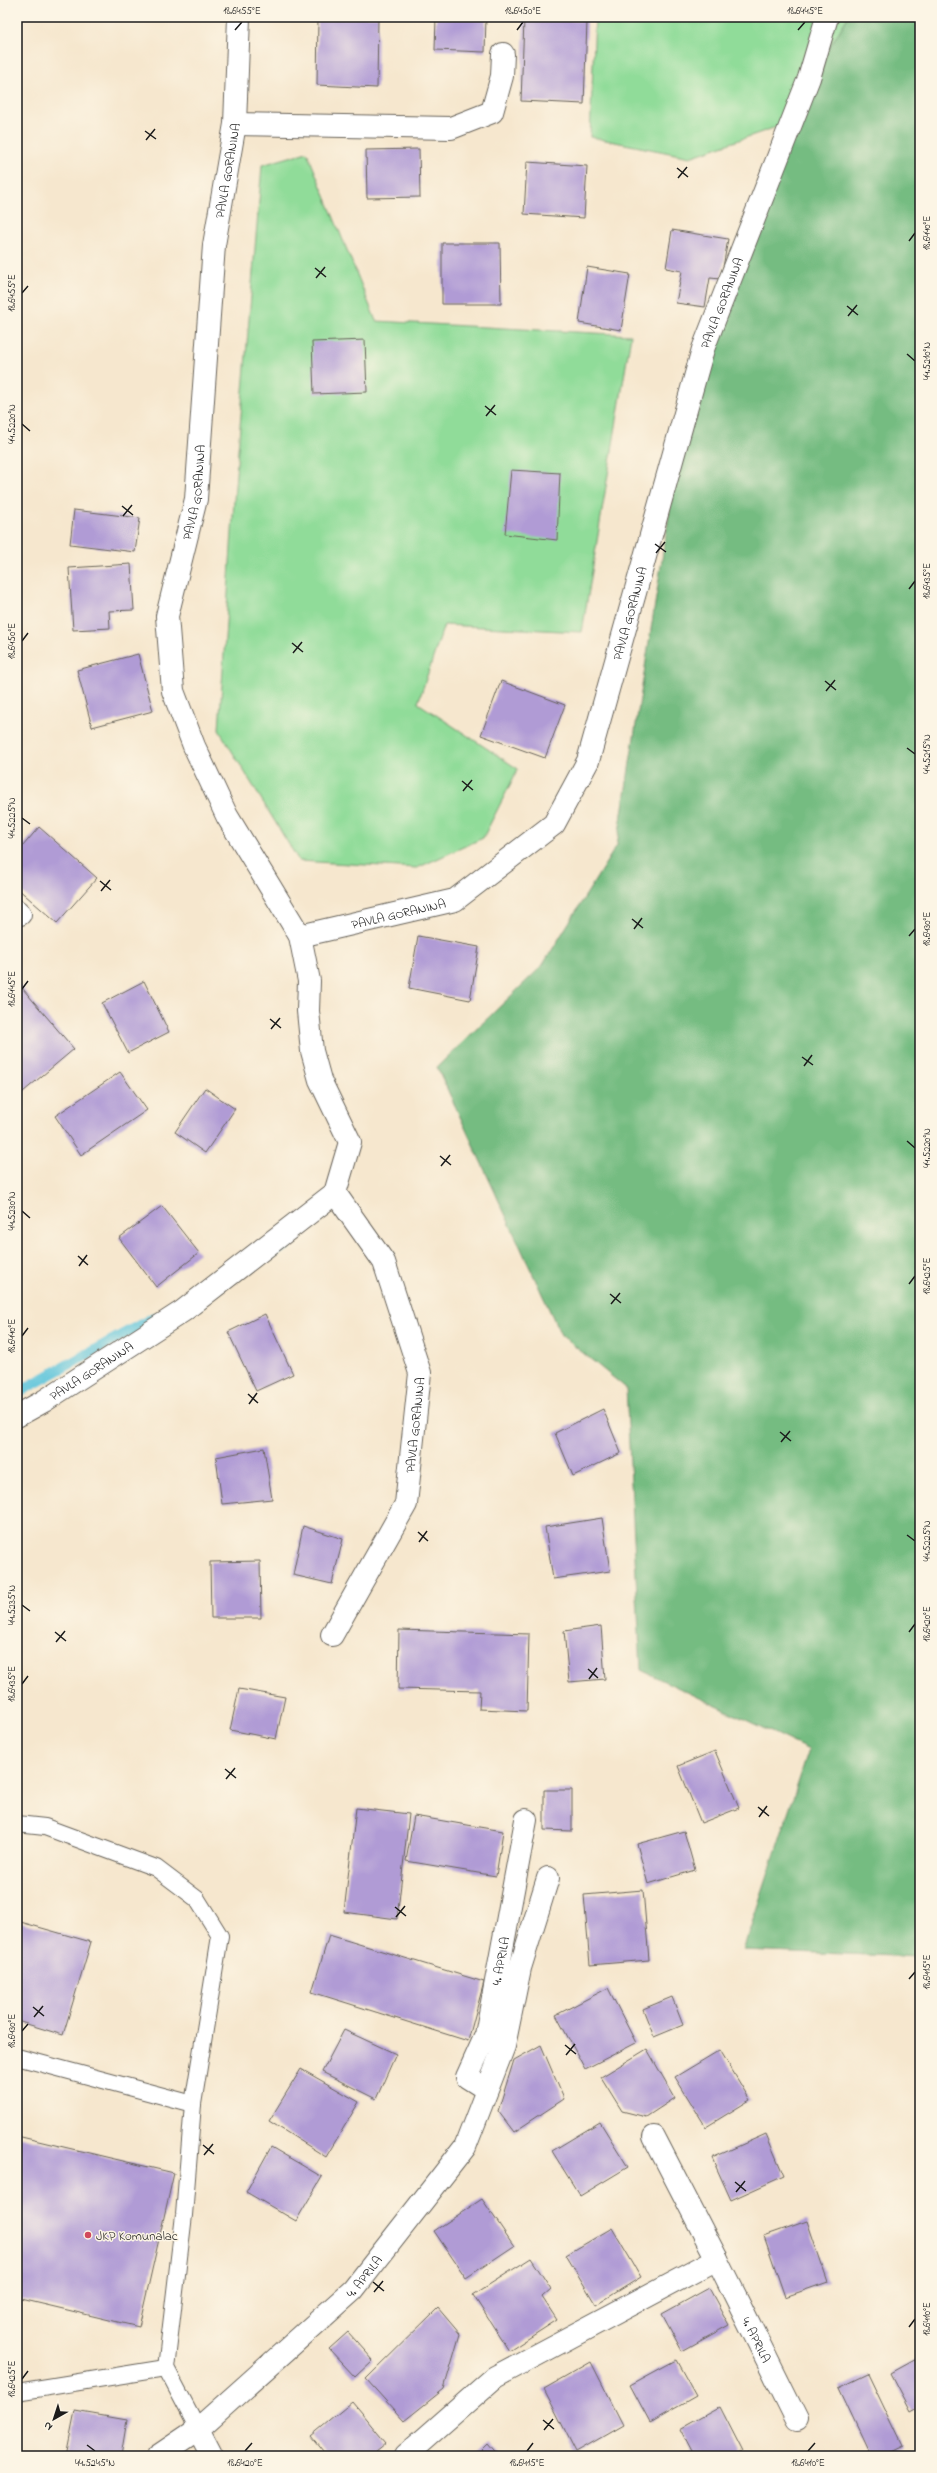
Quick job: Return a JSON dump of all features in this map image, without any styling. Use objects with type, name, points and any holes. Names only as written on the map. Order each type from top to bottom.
[{"type":"street","name":"PAVLA GORANINA","points":[[17,1416],[44,1401],[183,1311],[335,1193],[350,1142],[320,1080],[312,1051],[308,1011],[309,981],[300,936],[227,816],[194,746],[173,691],[167,616],[196,500],[214,245],[236,124],[239,17]]},
{"type":"street","name":"PAVLA GORANINA","points":[[300,936],[455,900],[554,824],[588,761],[703,349],[809,78],[827,17]]},
{"type":"street","points":[[236,124],[451,128],[492,112],[502,76],[503,54]]},
{"type":"street","name":"PAVLA GORANINA","points":[[332,1635],[406,1504],[420,1373],[384,1262],[335,1193]]},
{"type":"street","name":"4. APRILA","points":[[486,2089],[467,2077],[486,2035],[526,1820]]},
{"type":"street","name":"4. APRILA","points":[[158,2456],[198,2429],[353,2290],[465,2147],[486,2089],[504,2046],[520,1968],[548,1878]]},
{"type":"street","name":"4. APRILA","points":[[654,2137],[717,2259],[797,2420]]},
{"type":"street","points":[[405,2456],[495,2377],[717,2259]]},
{"type":"street","points":[[198,2429],[212,2456]]},
{"type":"lane","points":[[17,1824],[45,1827],[156,1868],[197,1899],[220,1936],[193,2104],[184,2215],[166,2368],[198,2429]]},
{"type":"lane","points":[[17,2057],[193,2104]]},
{"type":"lane","points":[[17,2392],[166,2368]]},
{"type":"green space","points":[[595,17],[848,17],[782,125],[690,157],[590,137]]},
{"type":"green space","points":[[848,17],[920,17],[920,1957],[743,1950],[809,1750],[641,1670],[626,1388],[561,1335],[437,1067],[542,966],[617,845],[674,483],[782,125]]},
{"type":"green space","points":[[307,152],[376,321],[631,335],[582,632],[444,625],[418,703],[518,769],[483,838],[417,868],[299,861],[219,730],[235,486],[262,165]]},
{"type":"building","points":[[318,17],[378,17],[377,88],[317,85]]},
{"type":"building","points":[[436,17],[486,17],[485,52],[435,50]]},
{"type":"building","points":[[524,19],[587,21],[584,104],[521,101]]},
{"type":"building","points":[[419,149],[420,197],[367,198],[366,150]]},
{"type":"building","points":[[527,162],[587,166],[584,218],[524,214]]},
{"type":"building","points":[[672,230],[728,239],[721,279],[710,278],[705,307],[676,303],[682,271],[666,268]]},
{"type":"building","points":[[442,243],[500,243],[501,304],[442,304]]},
{"type":"building","points":[[587,267],[630,274],[621,330],[579,323]]},
{"type":"building","points":[[365,340],[367,392],[314,394],[312,342]]},
{"type":"building","points":[[511,470],[560,473],[557,540],[505,534]]},
{"type":"building","points":[[74,510],[140,518],[135,552],[70,544]]},
{"type":"building","points":[[131,564],[134,610],[109,611],[110,628],[73,630],[69,568]]},
{"type":"building","points":[[138,654],[153,711],[92,727],[77,670]]},
{"type":"building","points":[[501,681],[565,705],[545,758],[481,735]]},
{"type":"building","points":[[39,827],[97,878],[57,923],[17,888],[17,853]]},
{"type":"building","points":[[418,936],[479,947],[470,1000],[409,988]]},
{"type":"building","points":[[144,981],[169,1032],[128,1053],[102,1003]]},
{"type":"building","points":[[17,982],[74,1049],[17,1097]]},
{"type":"building","points":[[120,1072],[147,1110],[81,1155],[55,1116]]},
{"type":"building","points":[[205,1088],[235,1109],[205,1153],[175,1132]]},
{"type":"building","points":[[162,1206],[199,1253],[156,1287],[119,1238]]},
{"type":"building","points":[[265,1314],[293,1374],[256,1391],[228,1332]]},
{"type":"building","points":[[603,1409],[621,1453],[573,1476],[555,1433]]},
{"type":"building","points":[[264,1448],[272,1499],[222,1504],[216,1457]]},
{"type":"building","points":[[602,1518],[610,1571],[553,1579],[545,1527]]},
{"type":"building","points":[[303,1526],[343,1539],[332,1584],[293,1575]]},
{"type":"building","points":[[260,1561],[261,1618],[211,1618],[210,1562]]},
{"type":"building","points":[[601,1626],[605,1679],[569,1682],[564,1631]]},
{"type":"building","points":[[399,1630],[529,1634],[527,1711],[479,1709],[480,1691],[398,1689]]},
{"type":"building","points":[[239,1689],[285,1697],[276,1739],[230,1730]]},
{"type":"building","points":[[715,1751],[739,1808],[701,1823],[678,1766]]},
{"type":"building","points":[[544,1790],[572,1790],[572,1831],[544,1830]]},
{"type":"building","points":[[356,1808],[409,1814],[397,1919],[344,1912]]},
{"type":"building","points":[[414,1816],[503,1831],[496,1876],[406,1861]]},
{"type":"building","points":[[684,1831],[695,1870],[648,1884],[637,1844]]},
{"type":"building","points":[[643,1890],[649,1960],[590,1965],[584,1895]]},
{"type":"building","points":[[17,1921],[91,1942],[63,2035],[17,2021]]},
{"type":"building","points":[[329,1935],[484,1982],[468,2041],[312,1992]]},
{"type":"building","points":[[608,1988],[636,2043],[585,2069],[556,2015]]},
{"type":"building","points":[[672,1997],[683,2025],[654,2037],[643,2009]]},
{"type":"building","points":[[344,2030],[396,2054],[376,2099],[322,2072]]},
{"type":"building","points":[[541,2045],[564,2099],[514,2132],[498,2111],[514,2060]]},
{"type":"building","points":[[647,2049],[675,2098],[646,2117],[622,2111],[601,2077]]},
{"type":"building","points":[[720,2050],[750,2100],[706,2127],[675,2077]]},
{"type":"building","points":[[301,2069],[359,2102],[326,2157],[269,2121]]},
{"type":"building","points":[[600,2122],[628,2167],[580,2196],[552,2151]]},
{"type":"building","points":[[766,2134],[784,2176],[731,2200],[712,2158]]},
{"type":"building","name":"JKP Komunalac","points":[[17,2136],[174,2173],[139,2327],[17,2298]]},
{"type":"building","points":[[271,2147],[322,2177],[296,2221],[246,2192]]},
{"type":"building","points":[[482,2199],[514,2246],[466,2278],[434,2231]]},
{"type":"building","points":[[807,2221],[828,2282],[785,2297],[764,2236]]},
{"type":"building","points":[[612,2228],[641,2277],[596,2305],[566,2255]]},
{"type":"building","points":[[531,2258],[551,2289],[542,2297],[557,2320],[509,2351],[473,2295]]},
{"type":"building","points":[[709,2288],[729,2325],[682,2351],[662,2314]]},
{"type":"building","points":[[438,2308],[460,2334],[444,2389],[404,2421],[366,2379]]},
{"type":"building","points":[[348,2332],[373,2360],[355,2377],[329,2349]]},
{"type":"building","points":[[920,2357],[920,2406],[911,2411],[891,2373]]},
{"type":"building","points":[[676,2360],[696,2396],[650,2422],[630,2385]]},
{"type":"building","points":[[591,2362],[623,2425],[576,2452],[544,2389]]},
{"type":"building","points":[[868,2374],[903,2447],[884,2456],[871,2456],[839,2388]]},
{"type":"building","points":[[352,2402],[386,2443],[370,2456],[327,2456],[311,2436]]},
{"type":"building","points":[[720,2407],[743,2452],[735,2456],[694,2456],[680,2429]]},
{"type":"building","points":[[75,2411],[127,2420],[121,2456],[66,2456]]},
{"type":"building","points":[[488,2443],[499,2456],[475,2456]]},
{"type":"waterway","points":[[270,1254],[285,1246]]},
{"type":"waterway","points":[[17,1393],[153,1318]]},
{"type":"place","name":"JKP Komunalac","points":[[88,2235]]}]
